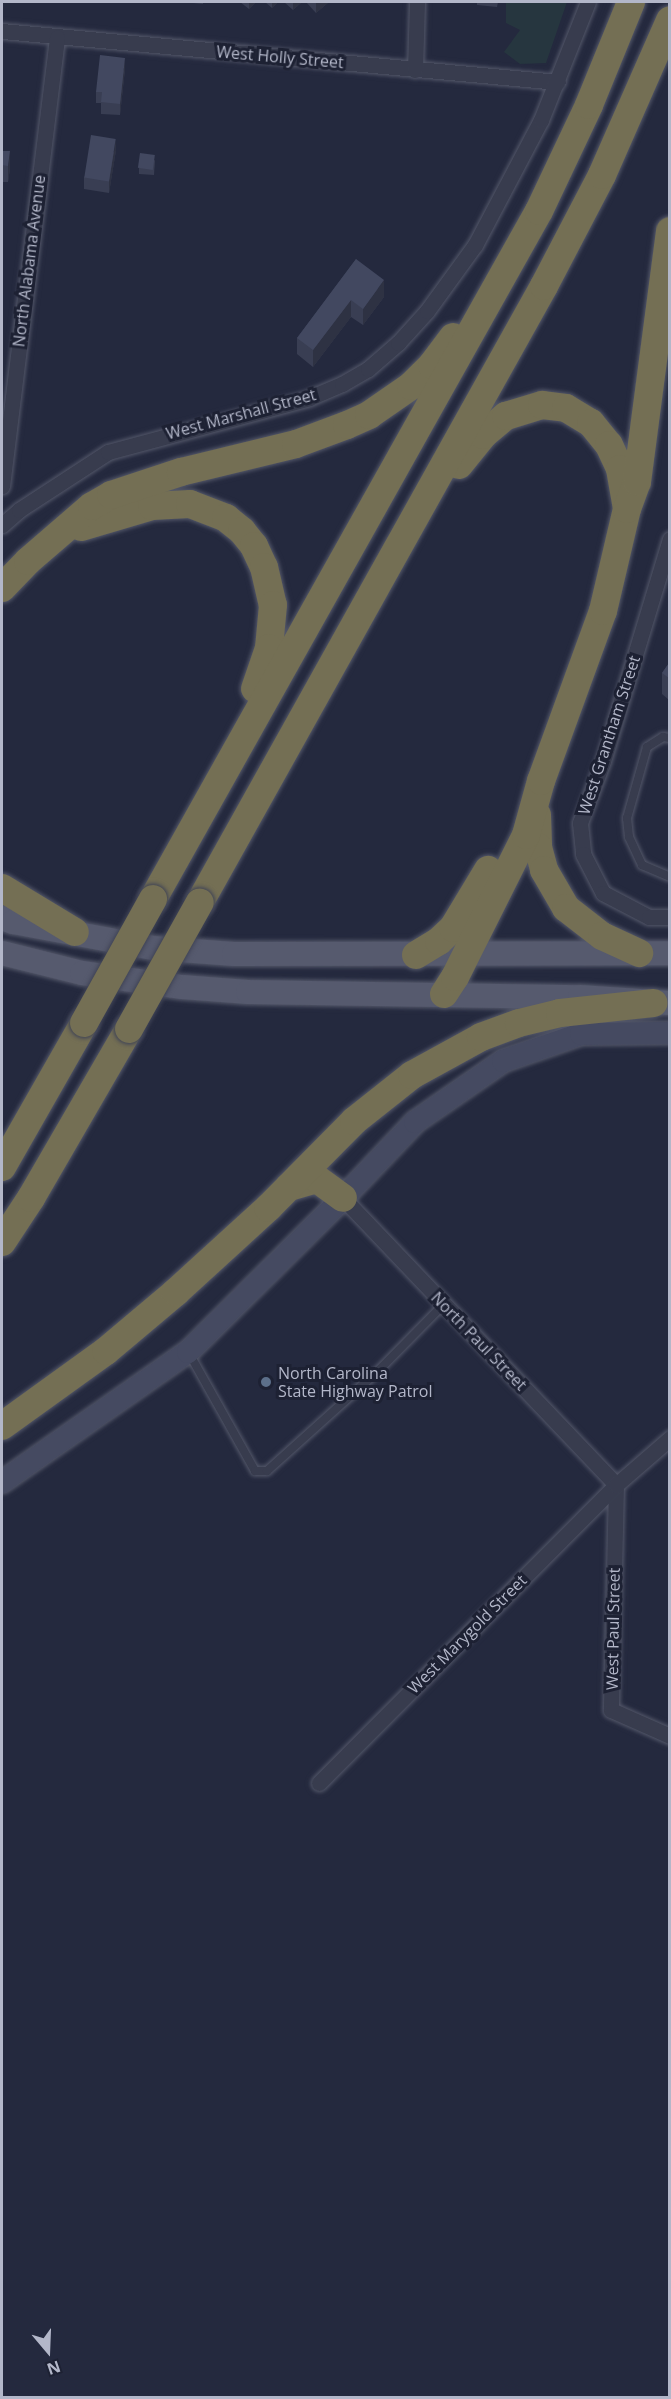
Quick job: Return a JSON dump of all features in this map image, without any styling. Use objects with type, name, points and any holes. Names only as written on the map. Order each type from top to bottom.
[{"type":"highway","points":[[2,1167],[539,211],[589,105],[631,2]]},
{"type":"highway","points":[[2,1242],[31,1198],[129,1029],[602,175],[669,20]]},
{"type":"highway","points":[[444,994],[526,835],[541,781],[603,611],[627,509],[637,482],[669,231]]},
{"type":"highway","points":[[2,588],[28,561],[92,506],[135,486],[296,444],[369,414],[411,386],[432,365],[498,286]]},
{"type":"highway","points":[[422,503],[457,468],[496,422],[517,411],[542,405],[566,408],[591,423],[599,432],[620,469],[627,509]]},
{"type":"highway","points":[[64,532],[141,508],[190,504],[226,518],[242,531],[254,546],[270,586],[273,629],[236,753]]},
{"type":"highway","points":[[541,781],[536,823],[538,847],[544,870],[555,892],[582,923],[602,936],[639,953]]},
{"type":"highway","points":[[416,955],[440,941],[462,915],[518,813],[541,781]]},
{"type":"highway","points":[[2,888],[75,932]]},
{"type":"highway","points":[[2,1426],[106,1351],[209,1261],[368,1109],[412,1075],[444,1055],[519,1023],[560,1013],[661,1003]]},
{"type":"highway","points":[[289,1187],[317,1179],[343,1198]]},
{"type":"main road","points":[[2,918],[134,945],[191,951],[416,955],[669,953]]},
{"type":"main road","points":[[2,953],[82,973],[182,987],[248,992],[580,997],[661,1003]]},
{"type":"street","points":[[415,70],[417,2]]},
{"type":"street","name":"West Marshall Street","points":[[2,525],[20,510],[108,452],[309,398],[342,384],[368,369],[398,343],[427,311],[475,244],[522,158],[558,81],[588,2]]},
{"type":"street","name":"West Holly Street","points":[[2,31],[415,70],[558,81]]},
{"type":"street","name":"North Alabama Avenue","points":[[2,486],[57,37]]},
{"type":"street","name":"West Grantham Street","points":[[669,539],[603,761],[580,823],[583,854],[603,893],[649,917],[669,917]]},
{"type":"street","points":[[2,1482],[188,1352],[343,1198],[415,1122],[503,1061],[581,1034],[669,1033]]},
{"type":"street","name":"North Paul Street","points":[[343,1198],[616,1485]]},
{"type":"street","name":"West Marygold Street","points":[[319,1782],[616,1485],[669,1438]]},
{"type":"street","name":"West Paul Street","points":[[616,1485],[611,1710],[669,1736]]},
{"type":"lane","points":[[669,738],[663,737],[647,747],[627,818],[629,837],[642,865],[669,877]]},
{"type":"lane","points":[[188,1352],[255,1471],[267,1471],[379,1370],[444,1304]]},
{"type":"shaded area","points":[[506,2],[567,2],[546,63],[520,64],[504,52],[520,30],[506,23]]},
{"type":"building","points":[[100,55],[125,58],[120,104],[101,102],[102,92],[96,92]]},
{"type":"building","points":[[91,135],[116,139],[109,181],[84,177]]},
{"type":"building","points":[[2,151],[10,151],[8,166],[2,165]]},
{"type":"building","points":[[140,153],[155,155],[153,170],[138,168]]},
{"type":"building","points":[[356,259],[384,280],[363,309],[351,300],[313,350],[297,338]]},
{"type":"building","points":[[669,663],[669,678],[662,673]]},
{"type":"place","name":"North Carolina State Highway Patrol","points":[[266,1382]]}]
